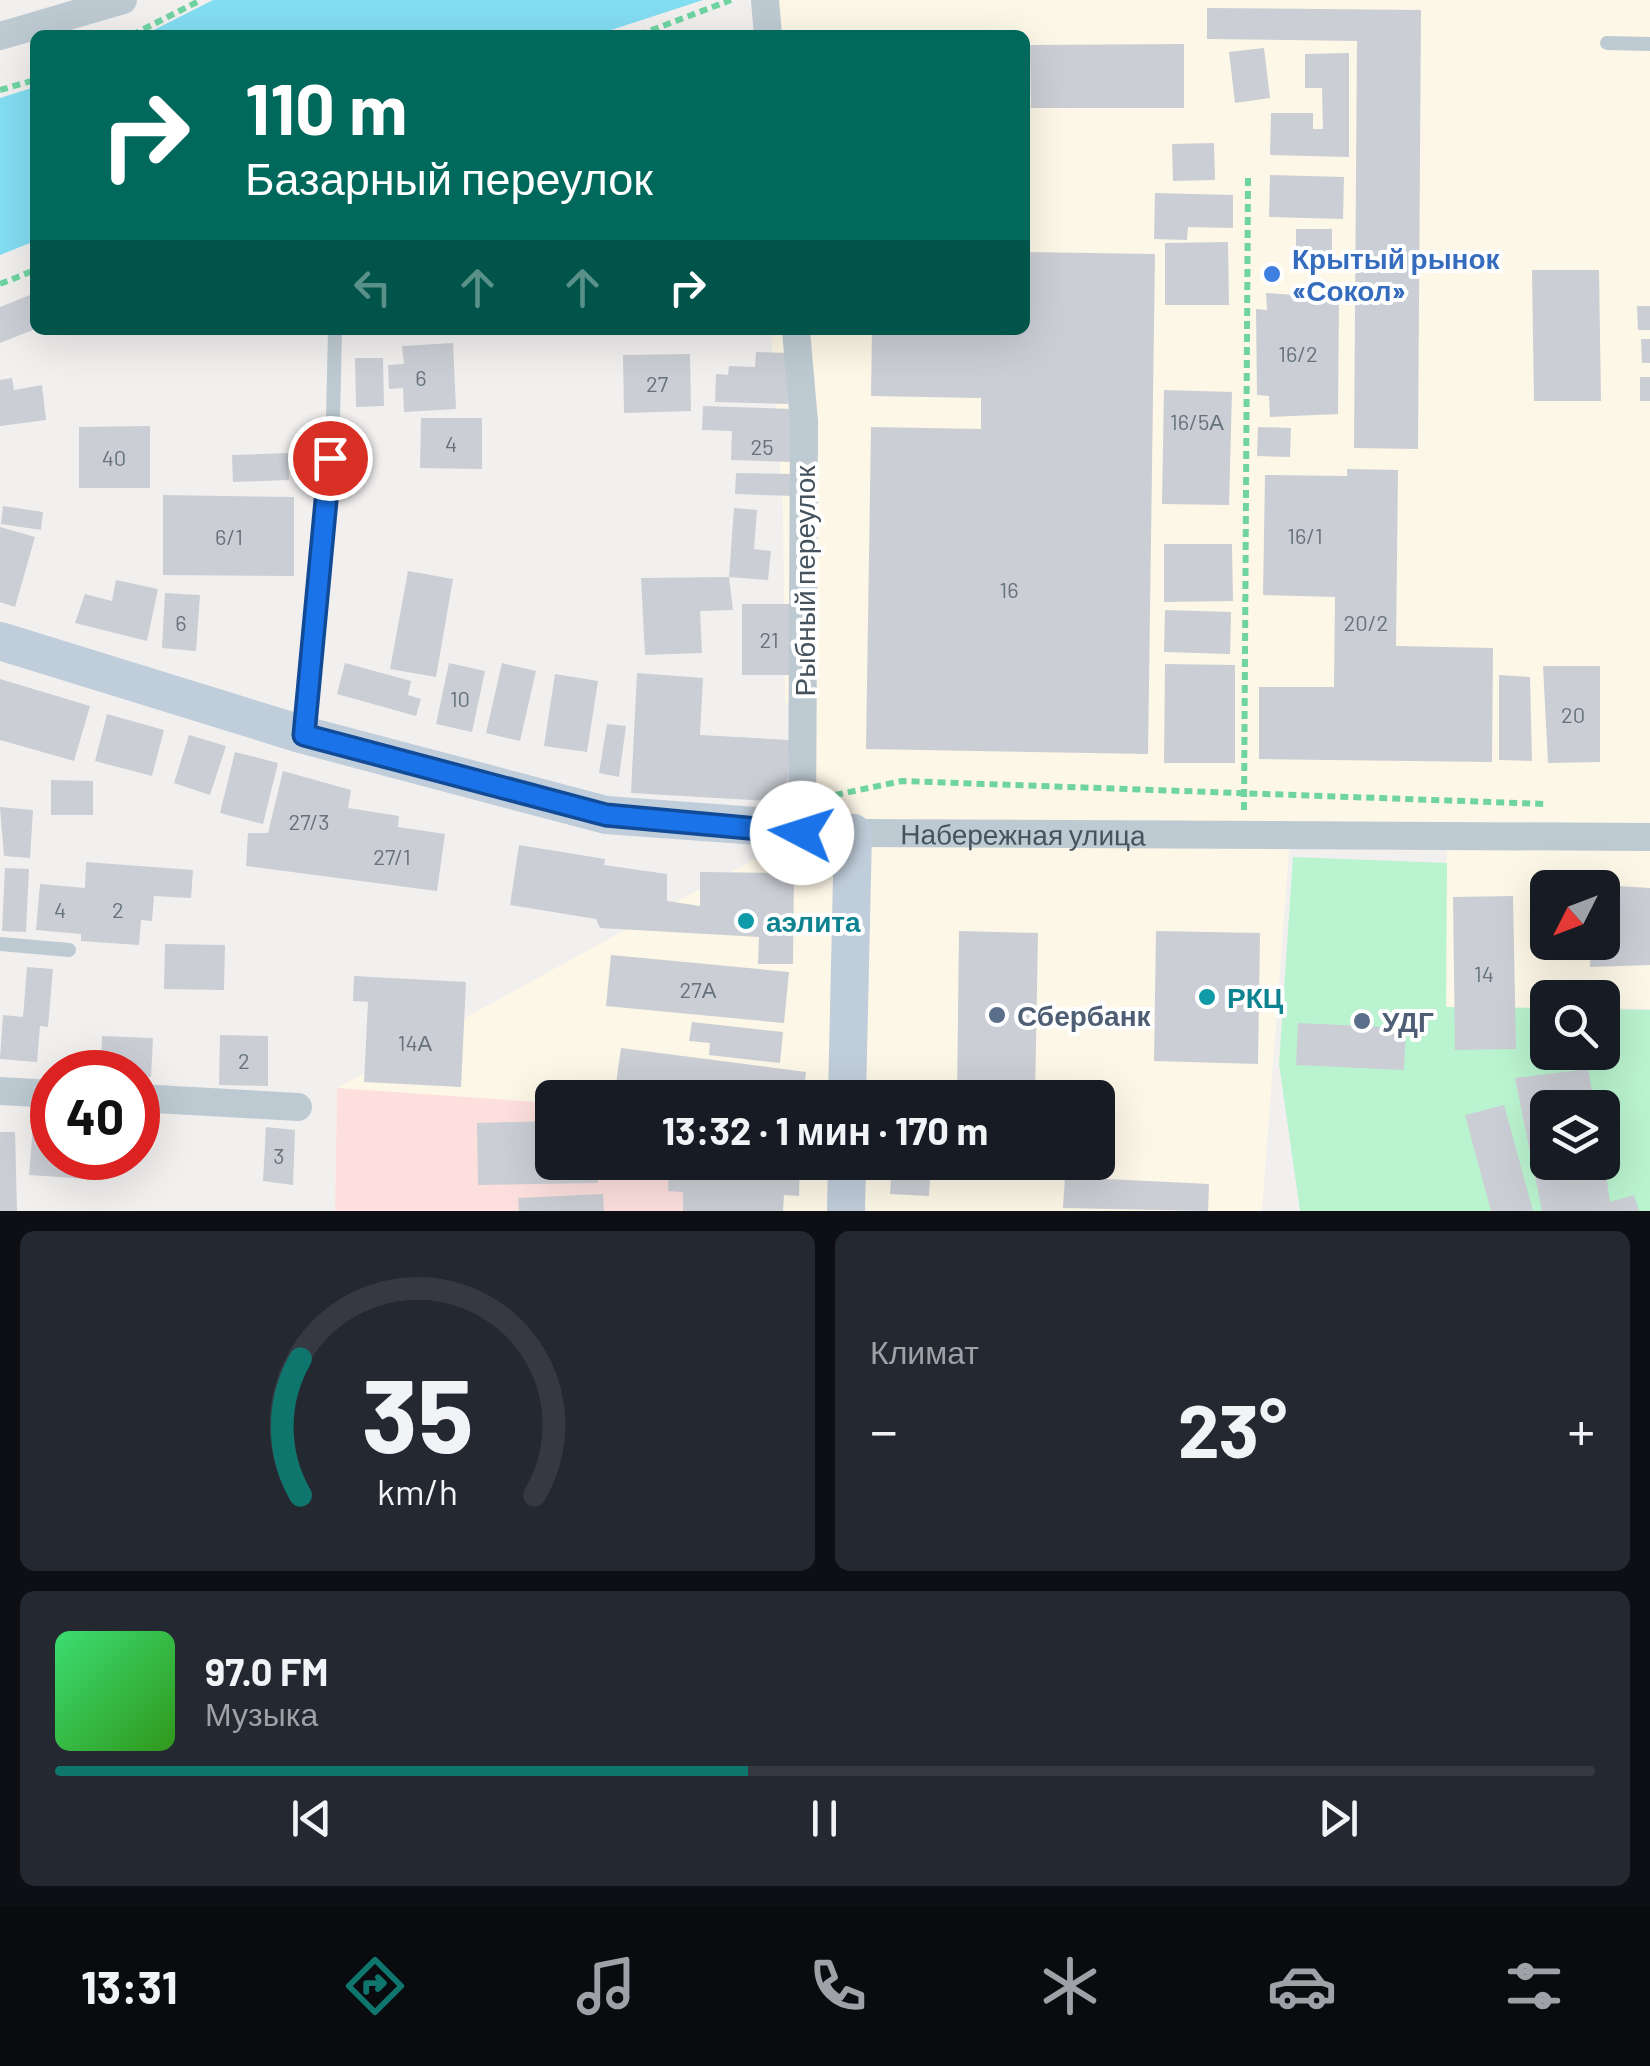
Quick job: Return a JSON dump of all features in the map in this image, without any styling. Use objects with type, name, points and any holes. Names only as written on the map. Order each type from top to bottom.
[{"type":"street","points":[[0,36],[123,0]]},
{"type":"street","points":[[765,0],[768,30]]},
{"type":"street","name":"Рыбный переулок","points":[[796,335],[804,422],[802,833]]},
{"type":"street","name":"Набережная улица","points":[[0,640],[304,735],[606,815],[802,833],[1650,838]]},
{"type":"street","points":[[847,1080],[852,834]]},
{"type":"street","points":[[0,1091],[30,1093]]},
{"type":"street","points":[[160,1099],[298,1106]]},
{"type":"street","points":[[846,1180],[846,1211]]},
{"type":"lane","points":[[1608,44],[1650,44]]},
{"type":"lane","points":[[304,735],[333,419],[335,335]]},
{"type":"lane","points":[[0,944],[69,950]]},
{"type":"path","points":[[142,30],[201,0]]},
{"type":"path","points":[[652,30],[731,0]]},
{"type":"path","points":[[0,90],[30,81]]},
{"type":"path","points":[[1245,836],[1248,177]]},
{"type":"path","points":[[0,284],[30,272]]},
{"type":"path","points":[[834,795],[902,781],[1556,804]]},
{"type":"shaded area","points":[[764,0],[1650,0],[1650,1009],[1620,1008],[1620,980],[1530,980],[1530,1008],[1445,1007],[1447,836],[1290,838],[1262,1211],[335,1211],[337,1088],[802,833],[794,703],[785,703],[783,510],[771,335],[1030,335],[1030,30],[764,30]]},
{"type":"shaded area","points":[[337,1088],[535,1102],[535,1180],[738,1180],[742,1211],[335,1211]]},
{"type":"green space","points":[[1293,857],[1447,863],[1446,1007],[1530,1008],[1530,1070],[1620,1070],[1620,1009],[1650,1010],[1650,1211],[1300,1211],[1279,1064]]},
{"type":"water","points":[[213,0],[703,0],[611,30],[154,30]]},
{"type":"water","points":[[30,89],[30,243],[0,255],[0,98]]},
{"type":"building","points":[[1207,8],[1421,10],[1418,449],[1354,448],[1357,41],[1207,39]]},
{"type":"building","points":[[1184,44],[1184,108],[1031,108],[1030,45]]},
{"type":"building","points":[[1264,48],[1270,98],[1235,103],[1229,52]]},
{"type":"building","points":[[1349,53],[1349,157],[1270,155],[1271,113],[1313,113],[1313,129],[1323,129],[1322,88],[1305,88],[1305,54]]},
{"type":"building","points":[[1214,143],[1215,180],[1173,181],[1172,144]]},
{"type":"building","points":[[1270,175],[1344,177],[1343,219],[1269,217]]},
{"type":"building","points":[[1155,193],[1233,195],[1233,228],[1188,227],[1187,240],[1154,239]]},
{"type":"building","points":[[1296,229],[1332,229],[1332,269],[1296,269]]},
{"type":"building","points":[[1228,242],[1229,305],[1165,305],[1165,243]]},
{"type":"building","points":[[1030,252],[1155,254],[1148,754],[866,749],[871,427],[981,429],[981,398],[871,396],[872,335],[1030,335]]},
{"type":"building","points":[[1532,270],[1599,270],[1601,401],[1534,401]]},
{"type":"building","points":[[1266,293],[1339,298],[1338,414],[1270,417],[1269,396],[1257,395],[1256,309],[1267,310]]},
{"type":"building","points":[[30,295],[30,331],[0,343],[0,307]]},
{"type":"building","points":[[1637,306],[1650,306],[1650,330],[1638,330]]},
{"type":"building","points":[[1641,339],[1650,339],[1650,363],[1642,363]]},
{"type":"building","points":[[453,343],[456,409],[404,412],[403,388],[389,389],[388,365],[404,364],[402,346]]},
{"type":"building","points":[[756,352],[789,353],[788,404],[715,402],[716,374],[728,375],[729,366],[755,367]]},
{"type":"building","points":[[690,354],[691,411],[624,413],[623,355]]},
{"type":"building","points":[[355,358],[383,358],[384,406],[356,407]]},
{"type":"building","points":[[1640,377],[1650,377],[1650,401],[1640,401]]},
{"type":"building","points":[[12,378],[14,390],[42,385],[46,420],[0,426],[0,380]]},
{"type":"building","points":[[1164,390],[1232,392],[1229,505],[1162,504]]},
{"type":"building","points":[[703,406],[793,409],[791,462],[731,460],[732,431],[702,430]]},
{"type":"building","points":[[421,418],[482,418],[482,469],[420,468]]},
{"type":"building","points":[[150,426],[150,488],[79,488],[79,427]]},
{"type":"building","points":[[1258,427],[1291,428],[1290,457],[1257,456]]},
{"type":"building","points":[[288,453],[289,480],[233,482],[232,455]]},
{"type":"building","points":[[1347,469],[1398,470],[1396,646],[1493,648],[1492,762],[1259,759],[1259,687],[1334,687],[1335,597],[1263,595],[1265,475],[1347,476]]},
{"type":"building","points":[[736,473],[794,474],[793,496],[735,494]]},
{"type":"building","points":[[163,495],[294,497],[294,576],[163,575]]},
{"type":"building","points":[[3,506],[43,512],[41,530],[1,524]]},
{"type":"building","points":[[734,508],[757,510],[754,549],[771,551],[768,580],[729,577]]},
{"type":"building","points":[[0,527],[35,537],[15,607],[0,602]]},
{"type":"building","points":[[1164,544],[1232,544],[1233,601],[1164,602]]},
{"type":"building","points":[[408,571],[453,579],[436,677],[390,669]]},
{"type":"building","points":[[729,577],[733,610],[700,611],[702,653],[645,655],[641,578]]},
{"type":"building","points":[[116,580],[158,589],[147,641],[75,623],[85,594],[112,601]]},
{"type":"building","points":[[165,593],[200,595],[196,651],[162,648]]},
{"type":"building","points":[[742,604],[796,604],[797,675],[742,675]]},
{"type":"building","points":[[1165,610],[1231,612],[1230,654],[1164,652]]},
{"type":"building","points":[[345,663],[411,681],[408,695],[421,699],[416,716],[337,694]]},
{"type":"building","points":[[449,663],[485,671],[472,732],[436,724]]},
{"type":"building","points":[[502,663],[536,671],[520,741],[486,733]]},
{"type":"building","points":[[1165,664],[1235,665],[1235,763],[1164,763]]},
{"type":"building","points":[[1543,666],[1600,666],[1600,762],[1548,763]]},
{"type":"building","points":[[637,673],[703,678],[700,735],[790,740],[786,802],[631,793]]},
{"type":"building","points":[[555,674],[598,681],[587,752],[544,746]]},
{"type":"building","points":[[1499,675],[1530,677],[1532,761],[1499,760]]},
{"type":"building","points":[[0,679],[90,706],[74,761],[0,740]]},
{"type":"building","points":[[107,714],[164,730],[152,776],[95,761]]},
{"type":"building","points":[[607,724],[626,726],[619,777],[599,773]]},
{"type":"building","points":[[189,735],[226,746],[210,795],[174,783]]},
{"type":"building","points":[[235,752],[278,763],[263,824],[220,813]]},
{"type":"building","points":[[283,771],[351,790],[348,808],[399,816],[398,827],[445,834],[437,891],[246,866],[248,833],[268,833]]},
{"type":"building","points":[[51,780],[93,781],[93,815],[51,815]]},
{"type":"building","points":[[0,807],[33,810],[30,858],[4,856]]},
{"type":"building","points":[[519,845],[605,859],[604,865],[667,874],[667,901],[700,906],[700,872],[794,873],[793,964],[758,964],[759,937],[600,928],[596,919],[510,905]]},
{"type":"building","points":[[86,862],[193,870],[191,898],[154,896],[152,921],[141,920],[139,945],[81,941],[81,934],[36,930],[40,884],[85,888]]},
{"type":"building","points":[[5,868],[29,869],[26,932],[2,931]]},
{"type":"building","points":[[1620,886],[1650,888],[1650,965],[1590,967],[1590,960],[1620,960]]},
{"type":"building","points":[[1513,896],[1516,1049],[1455,1050],[1453,897]]},
{"type":"building","name":"Сбербанк","points":[[959,931],[1038,933],[1035,1080],[957,1080]]},
{"type":"building","name":"РКЦ","points":[[1156,931],[1260,933],[1258,1064],[1154,1061]]},
{"type":"building","points":[[165,944],[225,945],[224,990],[164,989]]},
{"type":"building","points":[[611,955],[789,972],[784,1023],[606,1006]]},
{"type":"building","points":[[27,967],[53,969],[48,1027],[40,1026],[38,1050],[30,1050],[30,1061],[0,1059],[3,1015],[23,1017]]},
{"type":"building","points":[[354,976],[466,982],[461,1087],[364,1082],[368,1002],[353,1001]]},
{"type":"building","points":[[692,1022],[783,1032],[780,1063],[709,1055],[710,1043],[689,1041]]},
{"type":"building","points":[[1298,1023],[1406,1028],[1404,1070],[1296,1065]]},
{"type":"building","points":[[220,1035],[268,1036],[268,1086],[219,1085]]},
{"type":"building","points":[[102,1036],[153,1038],[152,1050],[102,1050]]},
{"type":"building","points":[[621,1048],[806,1072],[805,1080],[617,1080]]},
{"type":"building","points":[[1588,1070],[1592,1090],[1530,1090],[1530,1152],[1515,1078]]},
{"type":"building","points":[[1504,1105],[1533,1211],[1491,1211],[1465,1115]]},
{"type":"building","points":[[535,1121],[535,1180],[598,1183],[478,1185],[477,1123]]},
{"type":"building","points":[[266,1127],[295,1130],[293,1185],[263,1181]]},
{"type":"building","points":[[0,1132],[15,1132],[17,1211],[0,1211]]},
{"type":"building","points":[[668,1180],[799,1180],[799,1196],[784,1195],[783,1211],[683,1211],[683,1192],[668,1191]]},
{"type":"building","points":[[891,1180],[930,1180],[929,1196],[890,1194]]},
{"type":"building","points":[[1065,1180],[1209,1184],[1208,1211],[1063,1208]]},
{"type":"building","points":[[1536,1180],[1607,1180],[1610,1202],[1634,1195],[1639,1211],[1542,1211]]},
{"type":"building","points":[[603,1194],[604,1211],[519,1211],[518,1198]]},
{"type":"place","name":"Крытый рынок «Сокол»","points":[[1272,274]]},
{"type":"place","name":"аэлита","points":[[746,921]]},
{"type":"place","name":"РКЦ","points":[[1207,997]]},
{"type":"place","name":"Сбербанк","points":[[997,1015]]},
{"type":"place","name":"УДГ","points":[[1362,1021]]},
{"type":"route","points":[[330,458],[304,735],[606,815],[802,833]]}]
